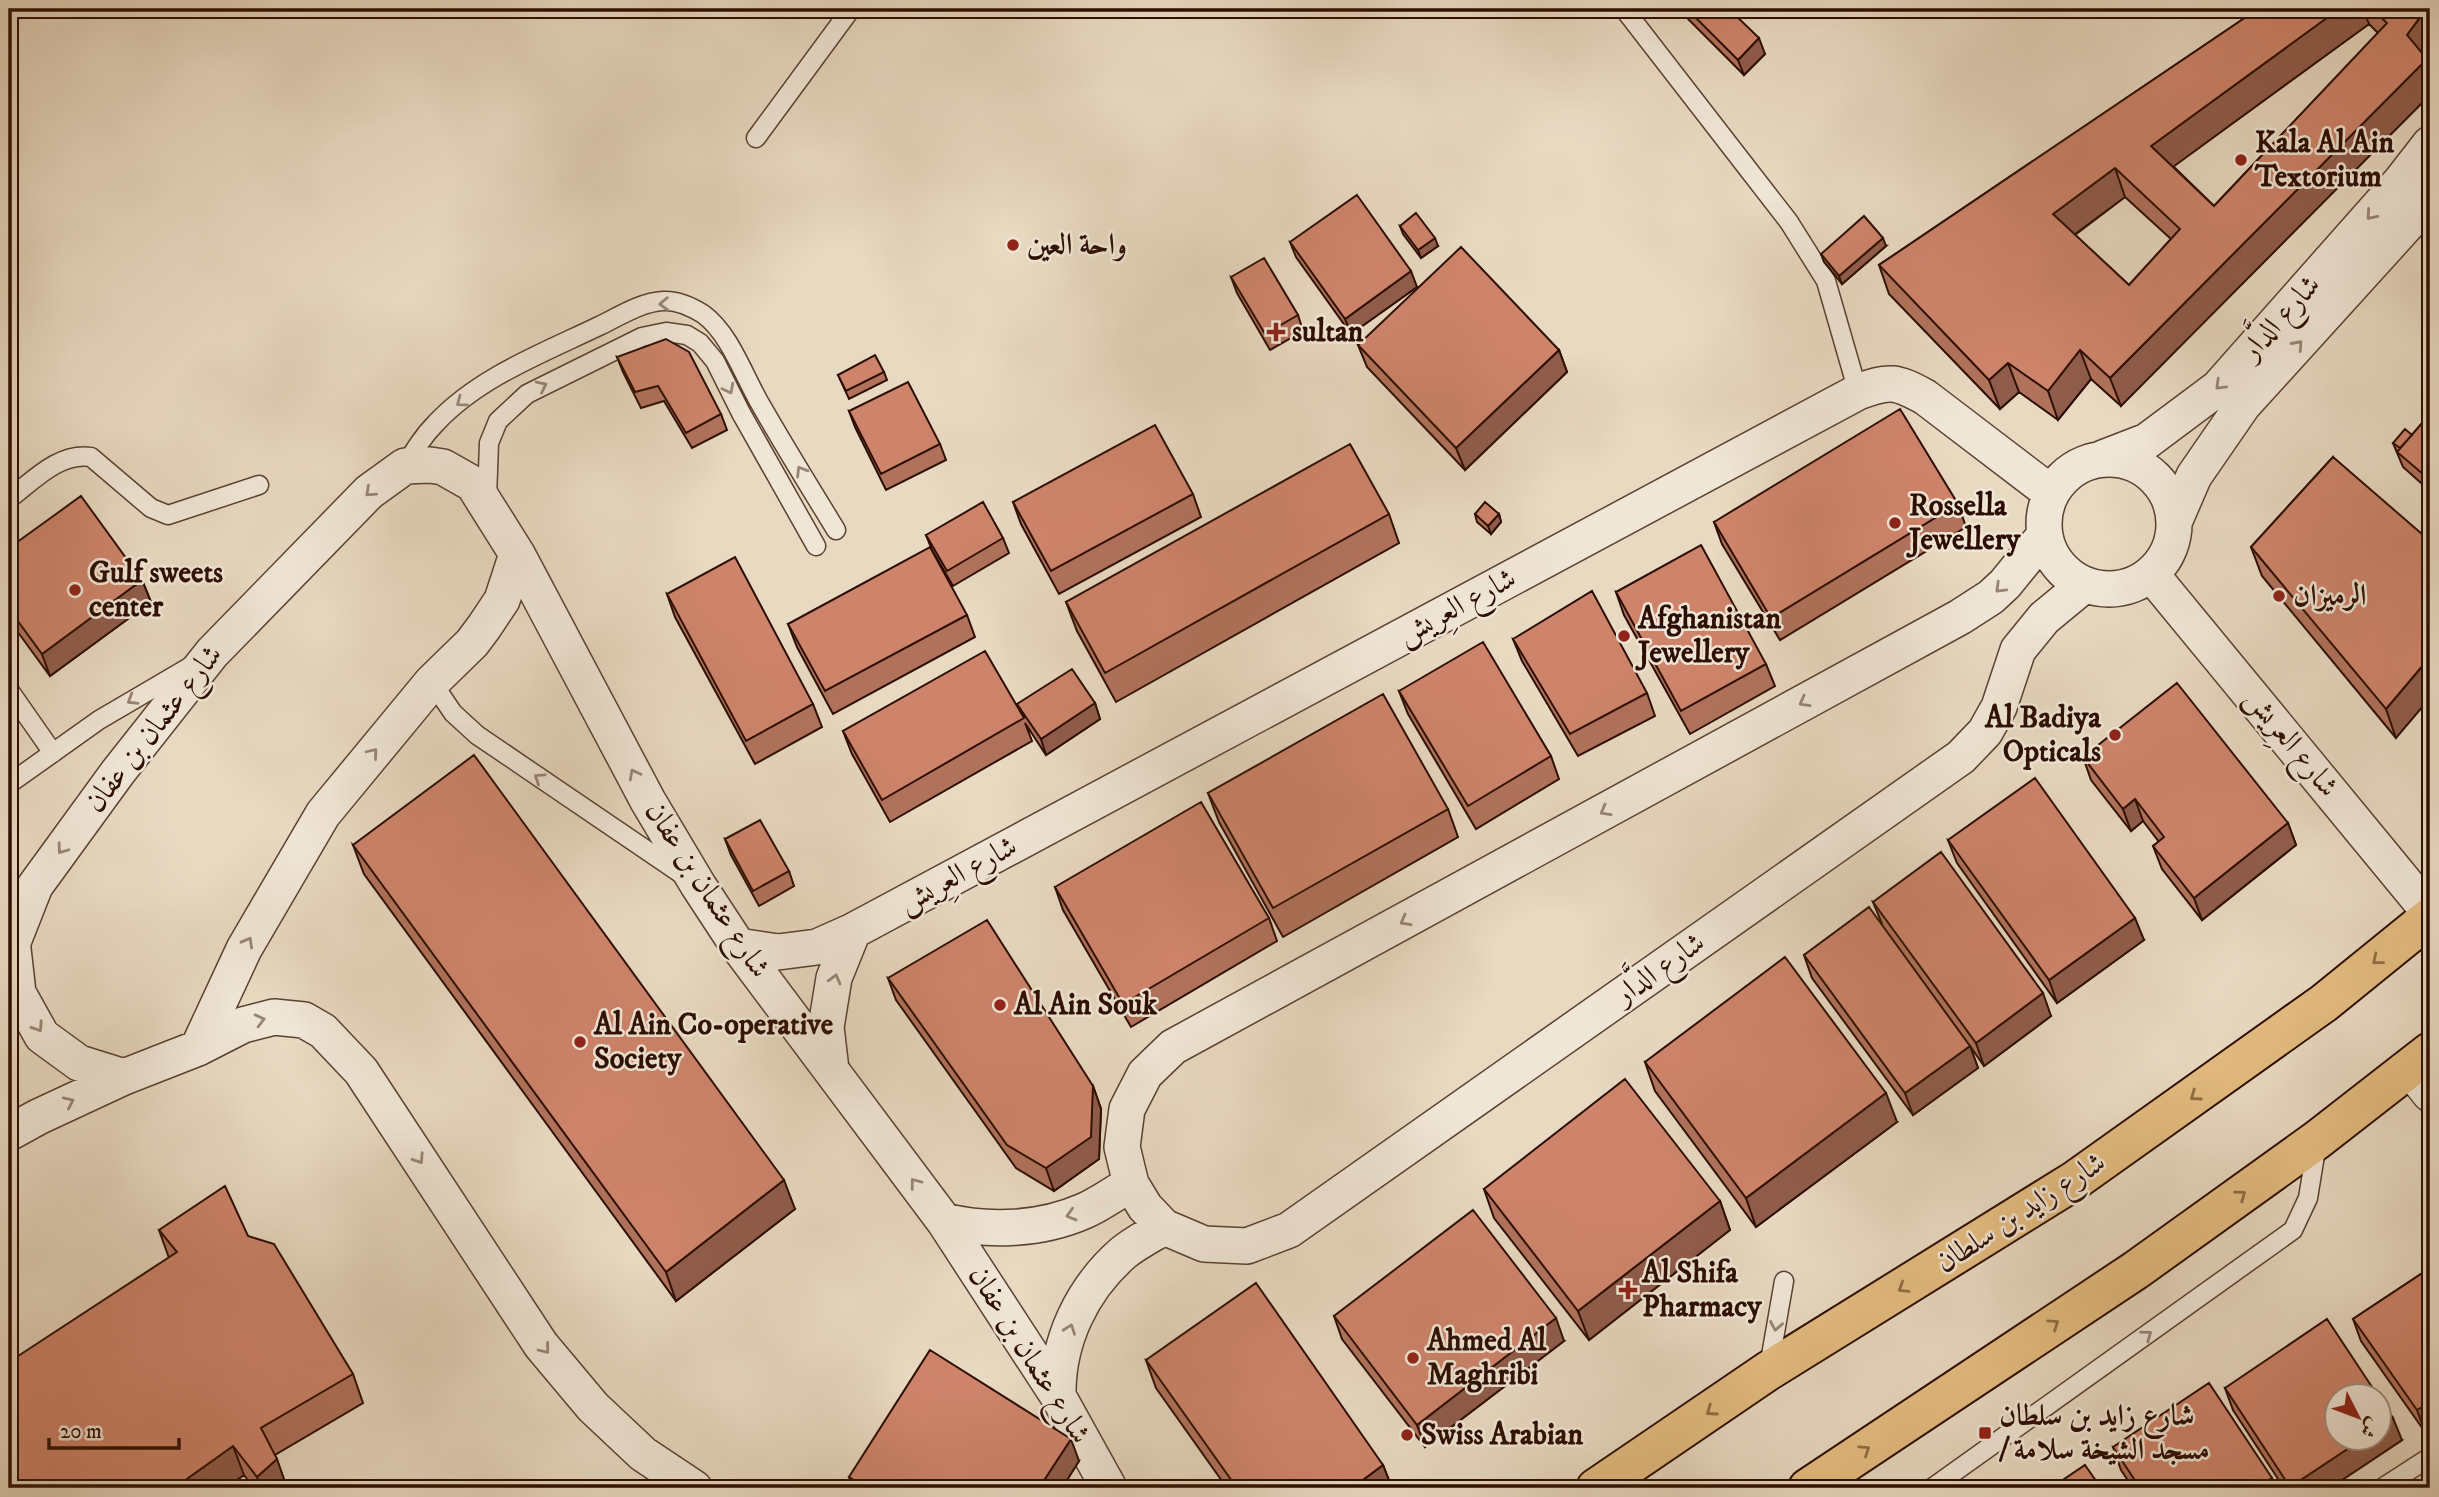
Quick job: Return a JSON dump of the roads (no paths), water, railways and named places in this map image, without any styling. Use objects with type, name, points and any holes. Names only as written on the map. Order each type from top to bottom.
[{"type":"highway","name":"شارع زايد بن سلطان","points":[[1596,1488],[1768,1371],[2074,1181],[2324,1003],[2430,915]]},
{"type":"highway","points":[[1808,1488],[2136,1270],[2317,1140],[2424,1071]]},
{"type":"street","name":"شارع الدَّار","points":[[2103,458],[2147,441],[2218,388],[2402,180],[2430,144]]},
{"type":"street","name":"شارع الدَّار","points":[[2175,520],[2194,475],[2243,405],[2430,199]]},
{"type":"street","name":"شارع العِريش","points":[[738,946],[778,952],[817,947],[853,931],[1858,392],[1884,382],[1903,385],[1925,397],[2051,493]]},
{"type":"street","points":[[2103,458],[2124,460],[2144,467],[2159,481],[2170,499],[2175,520],[2173,540],[2165,559],[2151,574],[2131,586],[2107,590],[2084,585],[2065,574],[2052,556],[2044,536],[2044,514],[2051,493],[2064,476],[2082,464],[2103,458]]},
{"type":"street","name":"شارع عثمان بن عفان","points":[[10,942],[35,886],[118,772],[212,653],[369,492],[405,466],[430,465],[450,470],[473,484],[517,554],[648,800],[698,885],[738,946],[944,1221],[1058,1396],[1109,1488]]},
{"type":"street","name":"شارع الدَّار","points":[[2044,536],[2005,584],[1991,597],[1960,617],[1173,1047],[1144,1074],[1127,1108],[1122,1147],[1131,1184],[1145,1207],[1164,1227],[1203,1244],[1247,1246],[1289,1230],[1961,757],[1985,732],[1999,707],[2018,650],[2044,618],[2084,585]]},
{"type":"street","points":[[198,1048],[244,949],[323,814],[432,682],[472,643],[494,614],[502,600],[517,554]]},
{"type":"street","name":"شارع العِريش","points":[[2151,574],[2430,915]]},
{"type":"street","points":[[831,1070],[826,1027],[834,978],[853,931]]},
{"type":"street","points":[[10,942],[18,993],[42,1036],[79,1063],[124,1077]]},
{"type":"street","points":[[9,1133],[38,1116],[124,1077],[198,1048],[243,1024],[274,1017],[304,1020],[323,1031],[360,1071],[541,1345],[593,1407],[643,1454],[688,1486]]},
{"type":"street","points":[[944,1221],[973,1228],[1028,1226],[1083,1211],[1131,1184]]},
{"type":"street","points":[[1058,1396],[1058,1375],[1069,1328],[1091,1286],[1124,1252],[1164,1227]]},
{"type":"lane","points":[[756,138],[851,9]]},
{"type":"lane","points":[[1624,9],[1789,222],[1826,281],[1858,392]]},
{"type":"lane","points":[[405,466],[420,441],[436,422],[492,380],[635,309],[663,301],[685,305],[704,315],[715,325],[836,530]]},
{"type":"lane","points":[[487,505],[489,443],[498,421],[508,410],[527,394],[642,337],[666,332],[677,333],[688,335],[715,361],[816,546]]},
{"type":"lane","points":[[9,499],[62,459],[78,455],[91,457],[151,508],[168,515],[259,485]]},
{"type":"lane","points":[[9,784],[99,720],[212,653]]},
{"type":"lane","points":[[432,682],[453,713],[477,735],[698,885]]},
{"type":"lane","points":[[9,690],[53,753]]},
{"type":"lane","points":[[1932,1488],[2293,1230],[2308,1198],[2317,1140]]},
{"type":"lane","points":[[1768,1371],[1784,1281]]},
{"type":"lane","points":[[2382,1488],[2430,1457]]},
{"type":"place","name":"Kala Al Ain Textorium","points":[[2241,160]]},
{"type":"place","name":"واحة العين","points":[[1013,245]]},
{"type":"place","name":"sultan","points":[[1276,332]]},
{"type":"place","name":"Rossella Jewellery","points":[[1895,523]]},
{"type":"place","name":"Gulf sweets center","points":[[75,590]]},
{"type":"place","name":"الرميزان","points":[[2279,596]]},
{"type":"place","name":"Afghanistan Jewellery","points":[[1624,636]]},
{"type":"place","name":"Al Badiya Opticals","points":[[2115,735]]},
{"type":"place","name":"Al Ain Souk","points":[[1000,1005]]},
{"type":"place","name":"Al Ain Co-operative Society","points":[[580,1042]]},
{"type":"place","name":"Al Shifa Pharmacy","points":[[1628,1290]]},
{"type":"place","name":"Ahmed Al Maghribi","points":[[1413,1358]]},
{"type":"place","name":"شارع زايد بن سلطان / مسجد الشيخة سلامة","points":[[1985,1433]]},
{"type":"place","name":"Swiss Arabian","points":[[1407,1435]]}]
